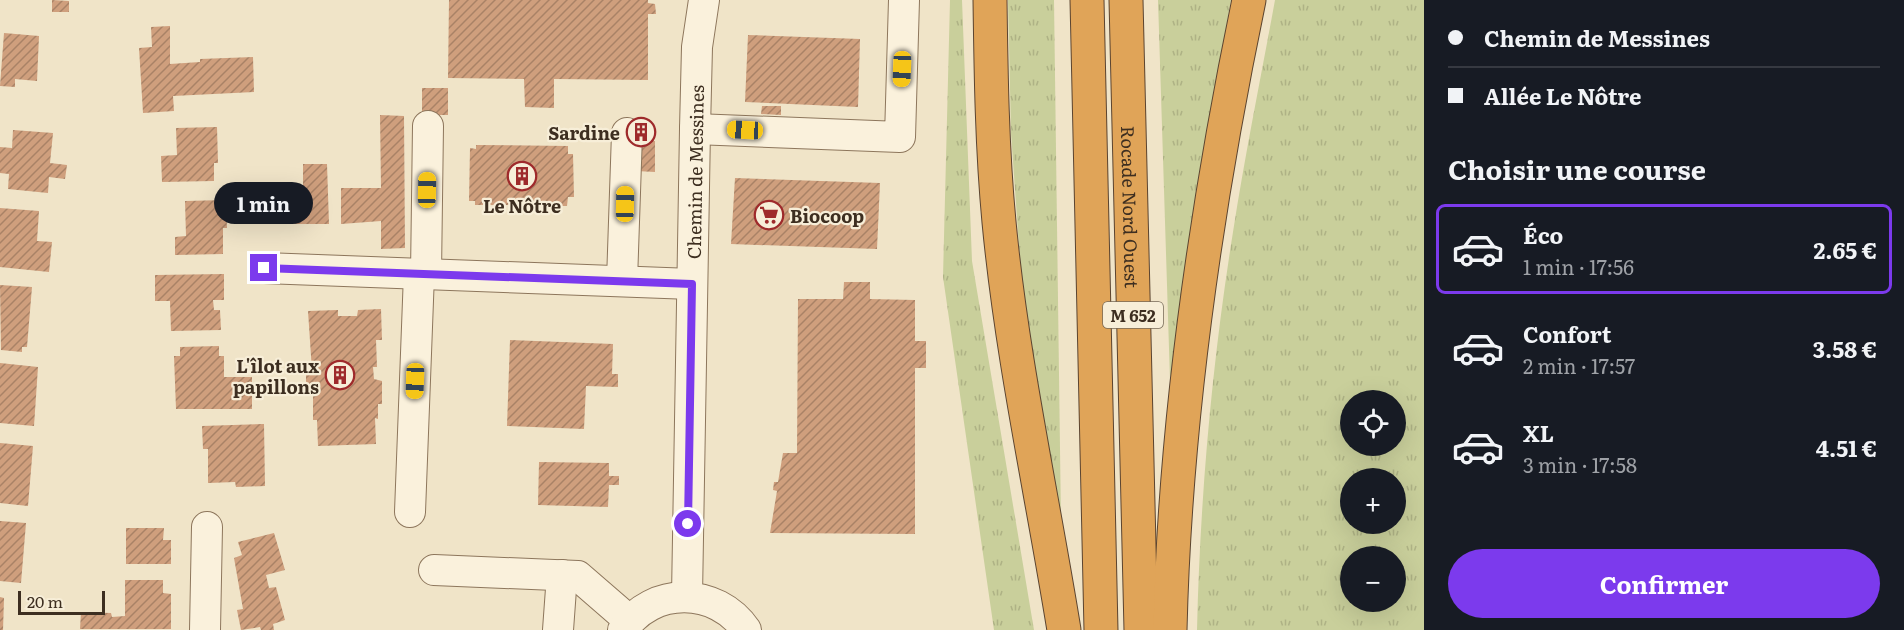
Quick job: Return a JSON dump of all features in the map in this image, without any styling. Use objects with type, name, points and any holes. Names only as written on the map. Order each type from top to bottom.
[{"type":"highway","points":[[990,0],[993,142],[999,223],[1016,361],[1064,630]]},
{"type":"highway","name":"Rocade Nord Ouest","points":[[1087,0],[1101,630]]},
{"type":"highway","name":"Rocade Nord Ouest","points":[[1126,0],[1141,630]]},
{"type":"highway","points":[[1170,630],[1171,565],[1188,383],[1214,192],[1249,0]]},
{"type":"street","name":"Chemin de Messines","points":[[687,596],[697,47],[704,0]]},
{"type":"street","points":[[695,129],[900,137],[904,0]]},
{"type":"street","points":[[410,512],[423,274],[428,126]]},
{"type":"street","points":[[622,281],[627,133]]},
{"type":"street","points":[[264,268],[692,284]]},
{"type":"street","points":[[205,630],[207,527]]},
{"type":"street","points":[[434,570],[578,576],[627,626],[658,602],[687,596],[711,602],[723,608],[746,630]]},
{"type":"street","points":[[558,630],[562,575]]},
{"type":"green space","points":[[950,0],[962,0],[972,261],[1034,630],[994,630],[943,277]]},
{"type":"green space","points":[[1008,0],[1054,0],[1061,523],[1022,289],[1011,133]]},
{"type":"green space","points":[[1158,0],[1231,0],[1201,169],[1170,380]]},
{"type":"green space","points":[[1275,0],[1424,0],[1424,630],[1197,630],[1204,481],[1213,381],[1226,281]]},
{"type":"building","points":[[52,0],[69,1],[69,12],[52,12]]},
{"type":"building","points":[[449,0],[648,0],[648,3],[655,4],[656,14],[648,14],[648,80],[554,79],[554,108],[525,107],[524,79],[448,78]]},
{"type":"building","points":[[170,26],[170,64],[200,62],[200,59],[253,57],[254,92],[173,96],[174,111],[143,113],[139,48],[152,47],[151,27]]},
{"type":"building","points":[[4,33],[39,36],[37,81],[15,79],[15,87],[0,86]]},
{"type":"building","points":[[748,35],[860,39],[858,107],[745,102]]},
{"type":"building","points":[[422,88],[448,88],[448,115],[422,115]]},
{"type":"building","points":[[762,106],[781,106],[781,115],[761,114]]},
{"type":"building","points":[[380,115],[404,116],[405,248],[381,249],[381,221],[341,224],[341,188],[381,188]]},
{"type":"building","name":"Sardine","points":[[636,126],[647,126],[647,139],[636,138]]},
{"type":"building","points":[[217,127],[218,163],[214,163],[214,181],[162,182],[161,156],[177,155],[176,128]]},
{"type":"building","points":[[13,130],[53,133],[50,163],[67,165],[65,179],[49,177],[48,193],[8,189],[9,174],[0,173],[0,147],[12,148]]},
{"type":"building","points":[[637,140],[655,141],[655,172],[636,171]]},
{"type":"building","name":"Le Nôtre","points":[[476,145],[568,146],[568,154],[573,154],[574,197],[568,197],[567,206],[529,206],[529,202],[517,202],[517,205],[475,205],[475,201],[469,201],[470,148],[476,149]]},
{"type":"building","points":[[303,164],[327,164],[329,224],[283,224],[282,186],[303,185]]},
{"type":"building","points":[[735,178],[880,183],[877,249],[731,244]]},
{"type":"building","points":[[226,200],[227,228],[223,228],[223,254],[175,255],[175,237],[186,236],[185,201]]},
{"type":"building","points":[[0,208],[39,211],[37,241],[52,242],[49,272],[0,267]]},
{"type":"building","points":[[224,274],[224,300],[213,300],[214,310],[220,310],[221,330],[171,331],[170,301],[155,301],[155,275]]},
{"type":"building","points":[[844,282],[870,282],[870,299],[915,300],[915,341],[926,341],[926,368],[915,368],[915,534],[770,533],[777,491],[773,490],[774,482],[778,482],[783,453],[797,453],[798,299],[843,299]]},
{"type":"building","points":[[0,285],[32,287],[27,347],[22,347],[22,352],[1,350]]},
{"type":"building","name":"L'îlot aux papillons","points":[[381,309],[382,340],[376,340],[377,367],[373,367],[374,379],[382,381],[382,404],[378,404],[378,419],[375,418],[376,444],[318,446],[317,420],[313,420],[313,393],[306,393],[306,370],[312,371],[308,311],[338,310],[338,316],[357,316],[358,310]]},
{"type":"building","points":[[510,340],[613,344],[612,374],[618,374],[618,387],[586,386],[584,429],[507,426]]},
{"type":"building","points":[[219,346],[219,356],[224,356],[224,377],[252,377],[252,409],[176,409],[174,356],[180,356],[180,347]]},
{"type":"building","points":[[0,363],[38,367],[34,426],[0,423]]},
{"type":"building","points":[[264,424],[265,486],[236,487],[235,482],[208,483],[208,449],[203,449],[202,426]]},
{"type":"building","points":[[0,443],[33,446],[28,506],[0,503]]},
{"type":"building","points":[[539,462],[609,463],[609,476],[619,476],[619,485],[609,485],[608,507],[538,505]]},
{"type":"building","points":[[0,521],[26,523],[21,583],[0,581]]},
{"type":"building","points":[[126,528],[164,528],[163,540],[171,540],[171,564],[126,564]]},
{"type":"building","points":[[274,533],[285,570],[266,575],[269,588],[276,587],[285,620],[273,624],[274,630],[261,630],[260,627],[241,630],[237,610],[243,609],[234,558],[242,555],[238,542]]},
{"type":"building","points":[[125,580],[163,580],[163,593],[171,594],[171,629],[80,629],[81,612],[111,613],[112,617],[125,616]]},
{"type":"building","points":[[0,597],[4,598],[3,630],[0,630]]},
{"type":"place","name":"Sardine","points":[[641,132]]},
{"type":"place","name":"Le Nôtre","points":[[522,176]]},
{"type":"place","name":"Biocoop","points":[[769,215]]},
{"type":"place","name":"L'îlot aux papillons","points":[[340,375]]},
{"type":"route","points":[[264,268],[692,284],[688,524]]}]
